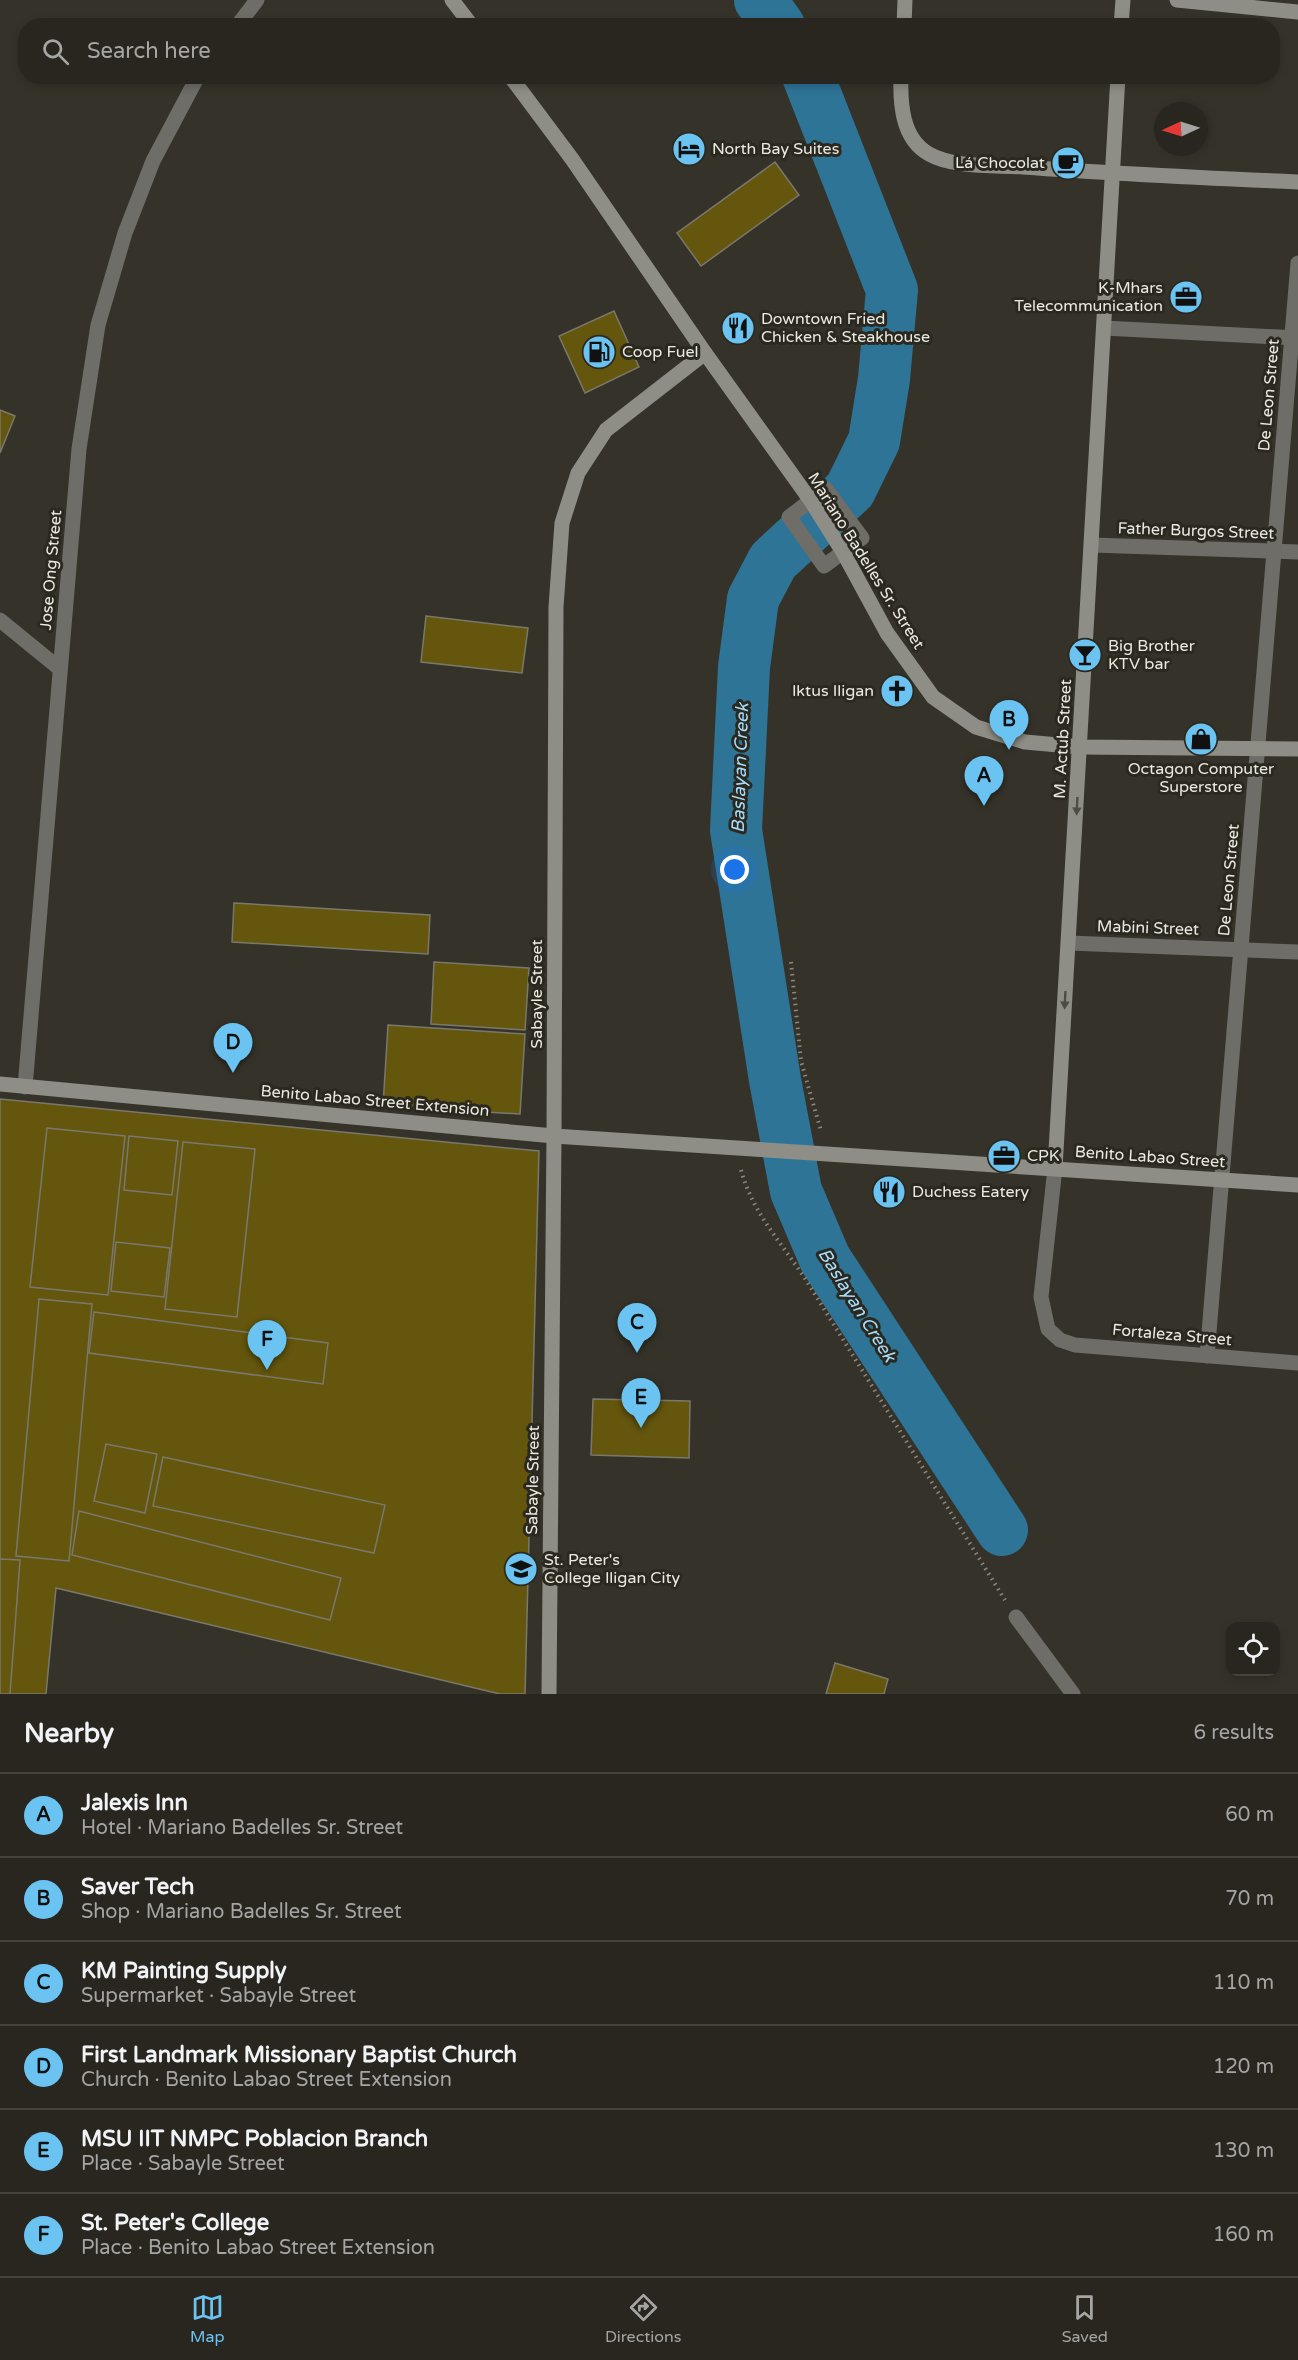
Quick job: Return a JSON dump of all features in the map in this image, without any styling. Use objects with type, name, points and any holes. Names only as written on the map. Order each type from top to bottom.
[{"type":"street","points":[[243,18],[257,0]]},
{"type":"street","points":[[452,0],[466,18]]},
{"type":"street","points":[[904,18],[905,0]]},
{"type":"street","points":[[1122,18],[1123,0]]},
{"type":"street","points":[[1177,0],[1298,12]]},
{"type":"street","name":"Jose Ong Street","points":[[25,1087],[79,449],[98,325],[125,233],[153,161],[194,84]]},
{"type":"street","name":"Mariano Badelles Sr. Street","points":[[516,84],[572,159],[705,354],[811,501],[843,552],[887,633],[933,697],[976,727],[1025,742],[1081,747],[1298,749]]},
{"type":"street","points":[[901,84],[904,121],[914,142],[930,154],[955,162],[1298,182]]},
{"type":"street","name":"M. Actub Street","points":[[1048,1329],[1041,1297],[1055,1168],[1118,84]]},
{"type":"street","name":"De Leon Street","points":[[1207,1356],[1274,551],[1295,338],[1298,263]]},
{"type":"street","points":[[1104,328],[1295,338]]},
{"type":"street","name":"Sabayle Street","points":[[549,1694],[556,619],[562,523],[578,472],[606,430],[705,354]]},
{"type":"street","points":[[826,489],[862,538],[824,566],[789,516],[811,501],[826,489]]},
{"type":"street","name":"Father Burgos Street","points":[[1092,545],[1298,552]]},
{"type":"street","points":[[0,620],[60,669]]},
{"type":"street","name":"Mabini Street","points":[[1069,943],[1298,952]]},
{"type":"street","name":"Benito Labao Street Extension","points":[[0,1084],[554,1136],[744,1149]]},
{"type":"street","name":"Benito Labao Street","points":[[744,1149],[1298,1185]]},
{"type":"street","name":"Fortaleza Street","points":[[1048,1329],[1060,1340],[1075,1345],[1298,1363]]},
{"type":"street","points":[[1016,1617],[1073,1694]]},
{"type":"path","points":[[791,962],[801,1061],[817,1112],[820,1131],[818,1153]]},
{"type":"path","points":[[744,1149],[741,1171],[748,1196],[767,1226],[789,1252],[1016,1617]]},
{"type":"building","points":[[775,162],[799,195],[701,266],[677,233]]},
{"type":"building","name":"Coop Fuel","points":[[614,311],[639,367],[585,393],[559,336]]},
{"type":"building","points":[[0,410],[15,416],[0,453]]},
{"type":"building","points":[[426,616],[528,628],[522,673],[421,662]]},
{"type":"building","points":[[234,903],[430,915],[428,954],[232,942]]},
{"type":"building","points":[[434,962],[529,968],[525,1030],[431,1024]]},
{"type":"building","points":[[388,1025],[525,1034],[520,1114],[383,1106]]},
{"type":"building","points":[[0,1099],[539,1151],[525,1694],[500,1694],[56,1588],[46,1694],[0,1694]]},
{"type":"building","points":[[47,1128],[125,1136],[108,1295],[30,1287]]},
{"type":"building","points":[[129,1136],[178,1141],[172,1195],[124,1190]]},
{"type":"building","points":[[183,1142],[255,1149],[237,1317],[165,1309]]},
{"type":"building","points":[[116,1242],[170,1248],[164,1297],[111,1291]]},
{"type":"building","points":[[39,1299],[92,1304],[69,1561],[16,1556]]},
{"type":"building","points":[[94,1312],[328,1343],[323,1384],[89,1353]]},
{"type":"building","points":[[593,1399],[690,1401],[689,1458],[591,1455]]},
{"type":"building","points":[[106,1444],[157,1454],[145,1513],[94,1501]]},
{"type":"building","points":[[163,1457],[385,1505],[374,1553],[153,1506]]},
{"type":"building","points":[[79,1511],[341,1578],[330,1620],[72,1555]]},
{"type":"building","points":[[0,1559],[20,1560],[10,1694],[0,1694]]},
{"type":"building","points":[[835,1663],[888,1679],[884,1694],[826,1694]]},
{"type":"waterway","name":"Baslayan Creek","points":[[760,0],[773,18]]},
{"type":"waterway","name":"Baslayan Creek","points":[[811,84],[892,290],[884,379],[874,441],[850,490],[773,561],[753,599],[744,667],[736,830],[775,1080],[796,1191],[825,1259],[1002,1530]]},
{"type":"place","name":"North Bay Suites","points":[[689,149]]},
{"type":"place","name":"Lá Chocolat","points":[[1068,163]]},
{"type":"place","name":"K-Mhars Telecommunication","points":[[1186,297]]},
{"type":"place","name":"Downtown Fried Chicken & Steakhouse","points":[[738,328]]},
{"type":"place","name":"Coop Fuel","points":[[599,352]]},
{"type":"place","name":"Big Brother KTV bar","points":[[1085,655]]},
{"type":"place","name":"Iktus Iligan","points":[[897,691]]},
{"type":"place","name":"Octagon Computer Superstore","points":[[1201,739]]},
{"type":"place","name":"Saver Tech","points":[[1009,750]]},
{"type":"place","name":"Jalexis Inn","points":[[984,806]]},
{"type":"place","name":"First Landmark Missionary Baptist Church","points":[[233,1073]]},
{"type":"place","name":"CPK","points":[[1004,1156]]},
{"type":"place","name":"Duchess Eatery","points":[[889,1192]]},
{"type":"place","name":"KM Painting Supply","points":[[637,1353]]},
{"type":"place","name":"St. Peter's College","points":[[267,1370]]},
{"type":"place","name":"MSU IIT NMPC Poblacion Branch","points":[[641,1428]]},
{"type":"place","name":"St. Peter's College Iligan City","points":[[521,1569]]}]
